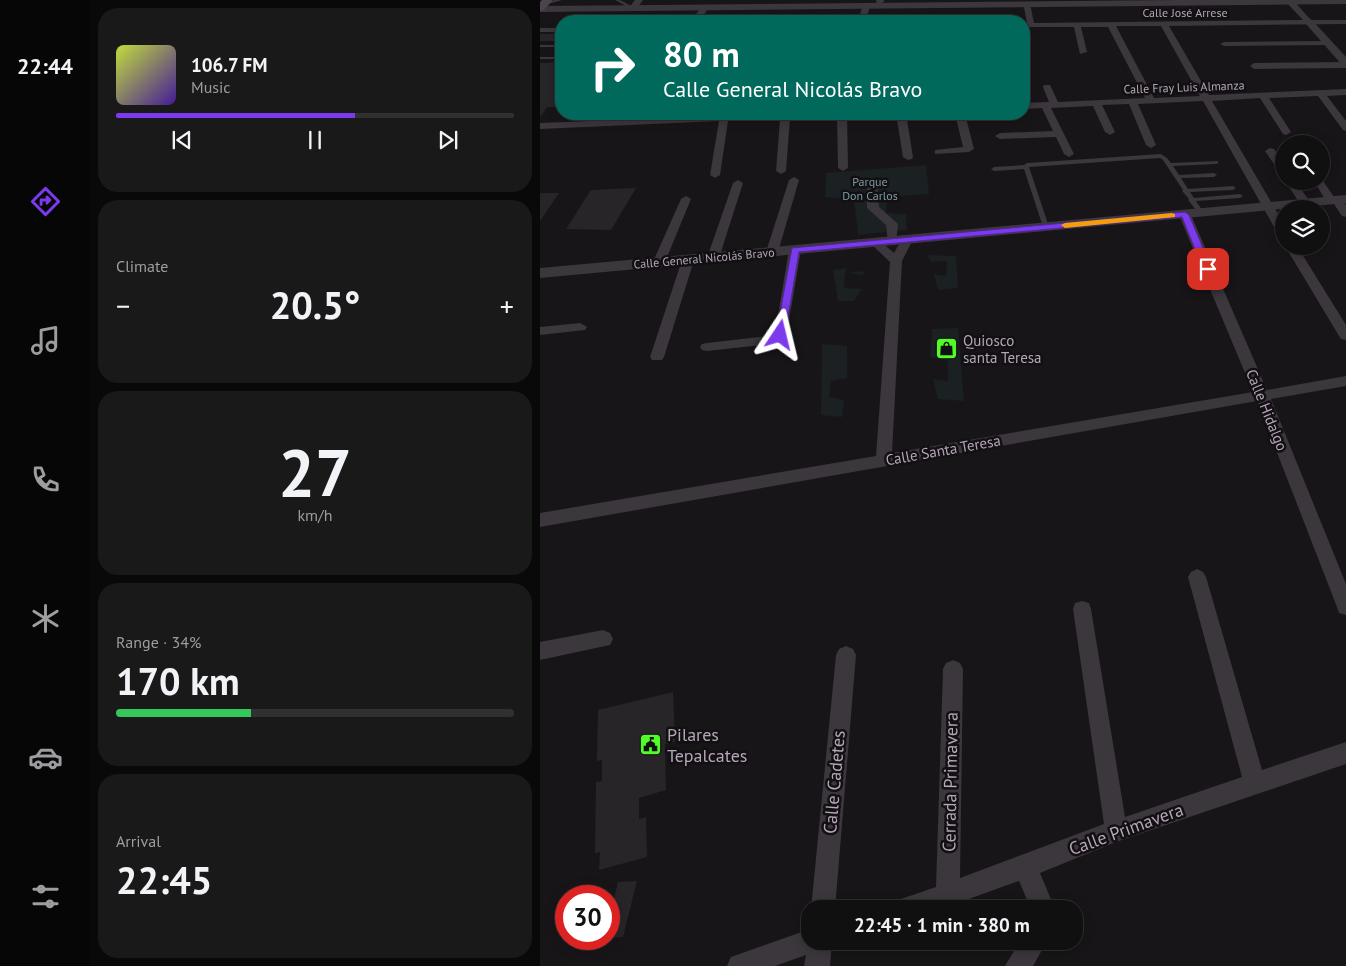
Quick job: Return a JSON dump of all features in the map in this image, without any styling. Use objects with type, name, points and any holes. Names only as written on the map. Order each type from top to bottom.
[{"type":"street","points":[[543,5],[1084,0]]},
{"type":"street","points":[[628,3],[705,8],[1346,1]]},
{"type":"street","points":[[1290,2],[1346,64]]},
{"type":"street","points":[[1026,4],[1027,15]]},
{"type":"street","points":[[864,15],[866,6]]},
{"type":"street","points":[[700,15],[705,8]]},
{"type":"street","name":"Calle José Arrese","points":[[1030,25],[1346,22]]},
{"type":"street","points":[[1163,23],[1275,219]]},
{"type":"street","points":[[1076,24],[1083,52]]},
{"type":"street","points":[[1111,24],[1151,100]]},
{"type":"street","points":[[540,30],[555,30]]},
{"type":"street","points":[[1224,44],[1328,43]]},
{"type":"street","points":[[1254,66],[1346,64]]},
{"type":"street","points":[[1047,87],[1049,105],[1069,154]]},
{"type":"street","name":"Calle Fray Luis Almanza","points":[[1030,106],[1346,92]]},
{"type":"street","points":[[1320,94],[1346,128]]},
{"type":"street","points":[[1263,96],[1286,132]]},
{"type":"street","points":[[1132,101],[1151,145]]},
{"type":"street","points":[[1096,103],[1110,132]]},
{"type":"street","points":[[540,126],[623,120]]},
{"type":"street","points":[[715,175],[724,120]]},
{"type":"street","points":[[781,171],[784,120]]},
{"type":"street","points":[[842,120],[843,168]]},
{"type":"street","points":[[902,120],[908,157]]},
{"type":"street","points":[[940,152],[968,150],[962,120]]},
{"type":"street","points":[[1000,136],[1060,134]]},
{"type":"street","points":[[966,138],[980,137]]},
{"type":"street","points":[[1270,151],[1275,158]]},
{"type":"street","points":[[772,252],[794,180]]},
{"type":"street","points":[[872,180],[873,208],[892,224],[900,240],[896,261],[884,460]]},
{"type":"street","points":[[713,258],[738,183]]},
{"type":"street","points":[[1328,190],[1338,200],[1346,214]]},
{"type":"street","points":[[659,262],[686,199]]},
{"type":"street","name":"Calle General Nicolás Bravo","points":[[540,273],[1275,206]]},
{"type":"street","name":"Calle Hidalgo","points":[[1185,215],[1262,396],[1346,607]]},
{"type":"street","points":[[875,242],[896,261]]},
{"type":"street","points":[[707,347],[772,340],[780,335],[795,250]]},
{"type":"street","points":[[1296,255],[1346,336]]},
{"type":"street","points":[[657,356],[688,260]]},
{"type":"street","points":[[540,331],[580,327]]},
{"type":"street","name":"Calle Santa Teresa","points":[[540,520],[1346,381]]},
{"type":"street","points":[[1197,577],[1255,783]]},
{"type":"street","points":[[1082,609],[1116,831]]},
{"type":"street","points":[[540,651],[604,639]]},
{"type":"street","name":"Calle Cadetes","points":[[823,900],[846,655]]},
{"type":"street","name":"Cerrada Primavera","points":[[948,895],[952,669]]},
{"type":"street","name":"Calle Primavera","points":[[933,900],[1025,867],[1116,831],[1346,753]]},
{"type":"street","points":[[1025,867],[1039,900]]},
{"type":"street","points":[[740,966],[801,944]]},
{"type":"street","points":[[817,966],[819,950]]},
{"type":"street","points":[[1018,966],[1029,950]]},
{"type":"lane","points":[[540,46],[555,46]]},
{"type":"lane","points":[[540,58],[555,58]]},
{"type":"lane","points":[[994,169],[1026,167],[1030,164],[1164,157],[1201,213]]},
{"type":"lane","points":[[1169,165],[1216,162]]},
{"type":"lane","points":[[1026,167],[1046,227]]},
{"type":"lane","points":[[1176,177],[1214,175]]},
{"type":"lane","points":[[1185,191],[1233,188]]},
{"type":"lane","points":[[1191,200],[1240,196]]},
{"type":"green space","name":"Parque Don Carlos","points":[[926,165],[929,194],[887,197],[886,213],[906,214],[907,230],[858,235],[854,199],[825,197],[826,173]]},
{"type":"green space","points":[[927,255],[956,256],[958,288],[938,290],[934,274],[946,276],[947,261],[931,262]]},
{"type":"green space","points":[[846,268],[846,273],[864,271],[863,275],[845,273],[844,288],[862,289],[854,301],[838,301],[833,270]]},
{"type":"green space","points":[[958,328],[964,401],[938,399],[933,379],[948,381],[948,361],[930,357],[932,329]]},
{"type":"green space","points":[[822,344],[847,346],[847,378],[831,381],[829,397],[844,400],[842,417],[821,415]]},
{"type":"building","points":[[540,34],[555,34],[555,41],[540,41]]},
{"type":"building","points":[[555,62],[555,107],[547,107],[540,117],[540,63]]},
{"type":"building","points":[[636,188],[611,230],[566,229],[591,190]]},
{"type":"building","points":[[559,193],[540,221],[540,194]]},
{"type":"building","points":[[673,692],[675,742],[665,744],[666,790],[639,798],[639,819],[646,817],[647,857],[599,870],[600,852],[595,853],[596,782],[602,781],[602,760],[597,761],[598,710]]},
{"type":"building","points":[[637,881],[623,937],[620,937],[620,885],[617,885],[618,882]]},
{"type":"slow traffic","points":[[1065,225],[1172,216]]},
{"type":"place","name":"Quiosco santa Teresa","points":[[947,349]]},
{"type":"place","name":"Pilares Tepalcates","points":[[651,744]]},
{"type":"route","points":[[780,335],[795,250],[1185,215],[1208,269]]}]
